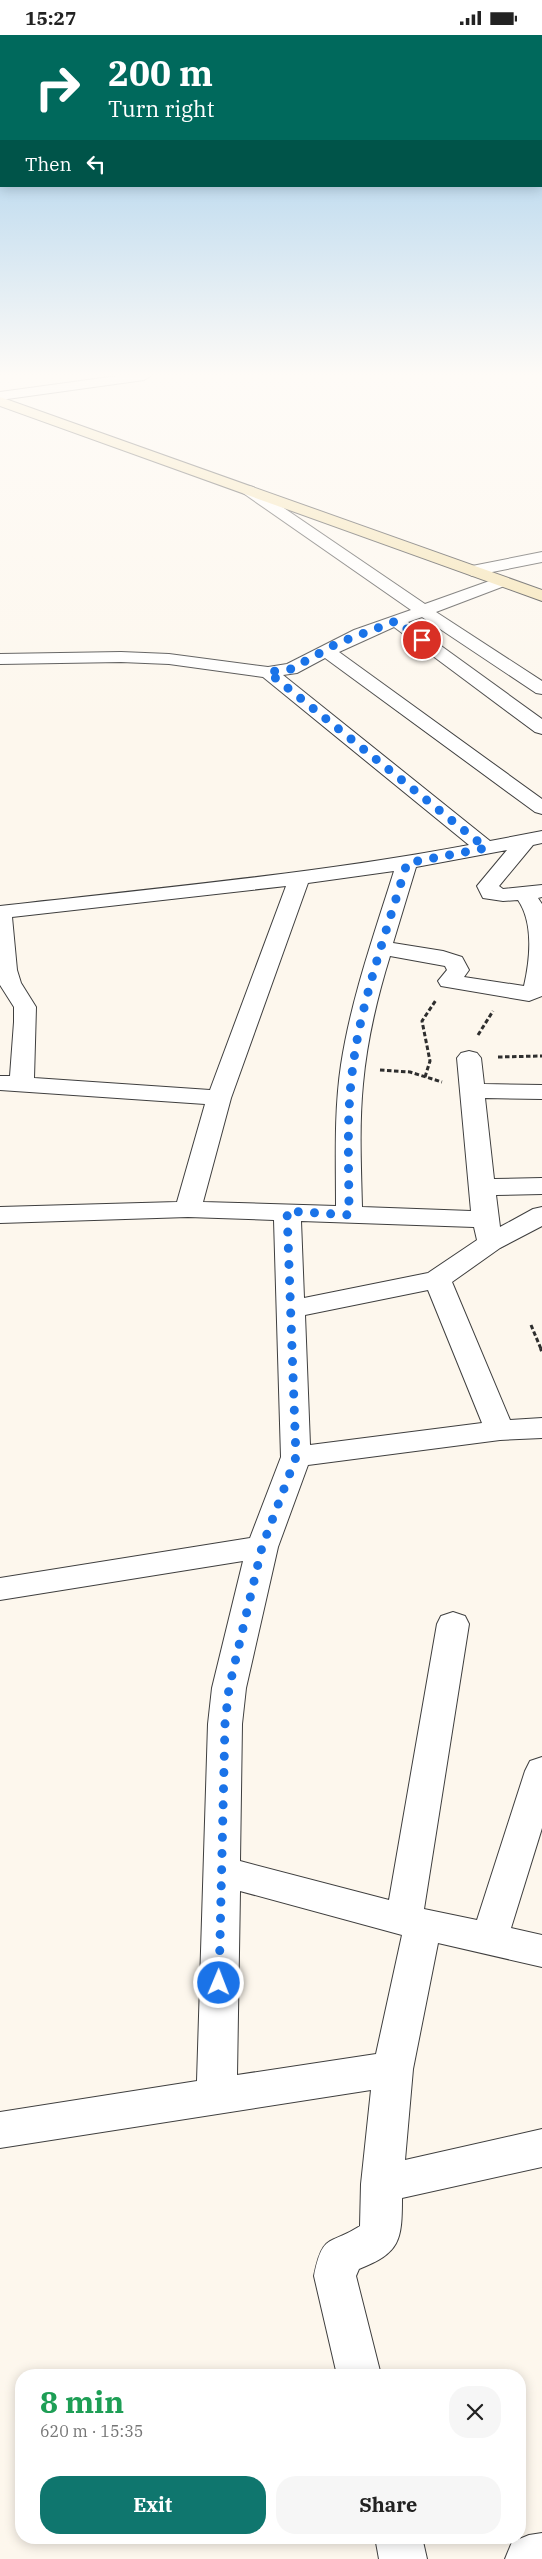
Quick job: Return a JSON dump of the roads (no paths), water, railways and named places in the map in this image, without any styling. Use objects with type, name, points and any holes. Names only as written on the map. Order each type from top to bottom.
[{"type":"street","points":[[253,494],[344,559],[542,689]]},
{"type":"street","points":[[258,494],[542,596]]},
{"type":"street","points":[[471,571],[542,557]]},
{"type":"street","points":[[0,659],[121,657],[169,659],[268,672],[291,669],[325,650],[501,582]]},
{"type":"street","points":[[396,621],[542,728]]},
{"type":"street","points":[[325,650],[542,807]]},
{"type":"street","points":[[268,672],[479,843]]},
{"type":"street","points":[[219,1098],[10,1084],[26,1022],[26,1007],[10,983],[6,970],[0,912],[299,878],[407,863],[542,823]]},
{"type":"street","points":[[0,893],[337,860],[534,838]]},
{"type":"street","points":[[383,948],[443,958],[454,962],[458,970],[449,981],[531,994],[540,983],[539,929],[533,892],[496,894],[491,893],[488,886],[534,838]]},
{"type":"street","points":[[349,1215],[348,1137],[352,1068],[358,1032],[407,863]]},
{"type":"street","points":[[188,1209],[219,1098],[299,878]]},
{"type":"street","points":[[469,1058],[488,1231]]},
{"type":"street","points":[[472,1091],[542,1091]]},
{"type":"street","points":[[482,1187],[542,1186]]},
{"type":"street","points":[[0,1215],[188,1209],[287,1211],[349,1215],[488,1231],[542,1215]]},
{"type":"street","points":[[217,2094],[225,1724],[229,1688],[262,1547],[296,1457],[287,1211]]},
{"type":"street","points":[[291,1309],[437,1280],[488,1231]]},
{"type":"street","points":[[437,1280],[500,1430]]},
{"type":"street","points":[[296,1457],[500,1430],[542,1428]]},
{"type":"street","points":[[0,1589],[262,1547]]},
{"type":"street","points":[[358,2369],[335,2276],[338,2261],[344,2254],[366,2246],[375,2240],[381,2229],[382,2184],[393,2069],[453,1624]]},
{"type":"street","points":[[488,1940],[542,1771]]},
{"type":"street","points":[[221,1871],[413,1922],[542,1951]]},
{"type":"street","points":[[0,2129],[217,2094],[393,2069]]},
{"type":"street","points":[[382,2184],[542,2148]]},
{"type":"street","points":[[400,2544],[403,2559]]},
{"type":"street","points":[[529,2559],[542,2557]]}]
